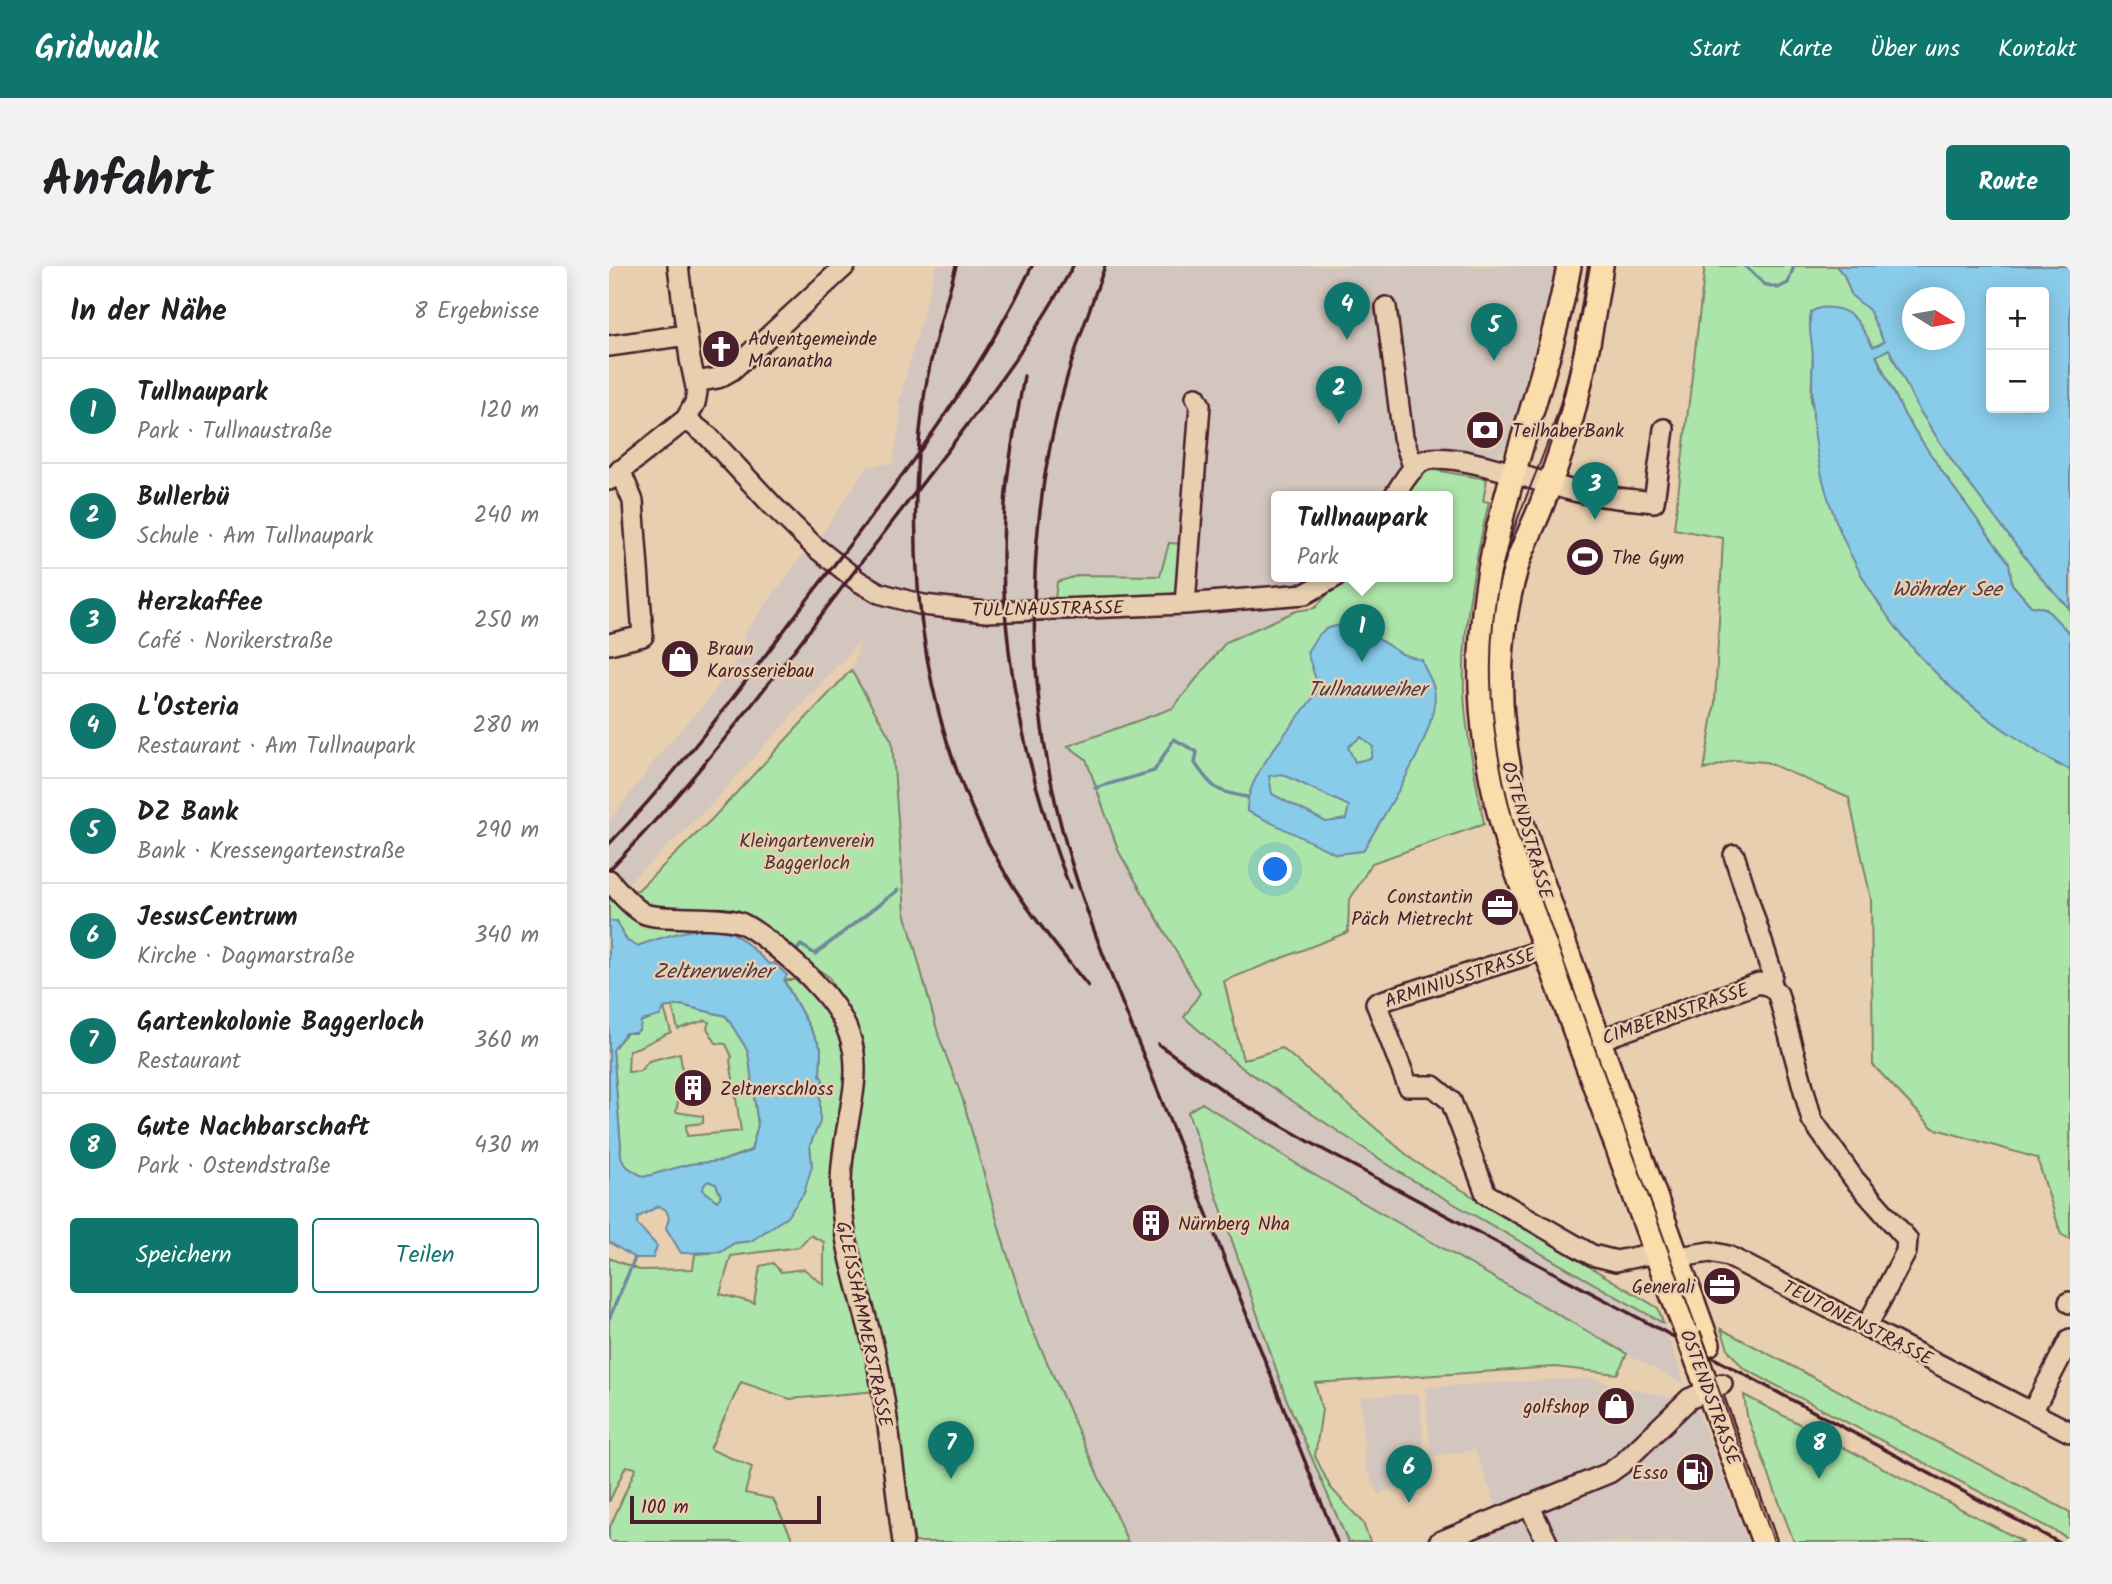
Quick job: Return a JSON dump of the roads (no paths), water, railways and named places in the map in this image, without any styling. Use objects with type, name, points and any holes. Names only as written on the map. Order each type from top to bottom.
[{"type":"main road","name":"OSTENDSTRASSE","points":[[1569,266],[1560,309],[1498,529],[1483,611],[1480,670],[1482,721],[1489,769],[1501,820],[1546,949],[1590,1043],[1679,1257],[1698,1339],[1764,1542]]},
{"type":"main road","name":"OSTENDSTRASSE","points":[[1601,266],[1584,371],[1550,483],[1521,553],[1510,594],[1500,659],[1501,721],[1508,770],[1523,826],[1656,1253],[1698,1339]]},
{"type":"main road","points":[[1656,1253],[1679,1257]]},
{"type":"main road","name":"OSTENDSTRASSE","points":[[1713,1382],[1777,1542]]},
{"type":"street","points":[[609,644],[643,636],[633,500],[615,475],[687,419],[697,397],[678,266]]},
{"type":"street","points":[[695,382],[718,378],[732,370],[845,266]]},
{"type":"street","points":[[1386,307],[1403,437],[1414,469]]},
{"type":"street","points":[[609,346],[687,335]]},
{"type":"street","points":[[1185,604],[1200,405],[1196,397]]},
{"type":"street","name":"TULLNAUSTRASSE","points":[[687,419],[709,437],[815,547],[858,581],[879,593],[923,605],[986,612],[1185,604],[1305,594],[1326,582]]},
{"type":"street","points":[[1398,491],[1422,461],[1437,458],[1514,472],[1591,494],[1654,502],[1664,429]]},
{"type":"street","name":"CIMBERNSTRASSE","points":[[1734,855],[1772,973],[1770,986]]},
{"type":"street","name":"GLEISSHAMMERSTRASSE","points":[[609,880],[646,915],[737,921],[754,929],[815,982],[843,1015],[855,1049],[856,1086],[847,1125],[842,1171],[842,1210],[846,1240],[883,1396],[903,1542]]},
{"type":"street","name":"ARMINIUSSTRASSE","points":[[1546,949],[1376,1003],[1408,1086],[1433,1086],[1451,1101],[1486,1194],[1592,1255],[1616,1261],[1656,1253]]},
{"type":"street","name":"CIMBERNSTRASSE","points":[[1590,1043],[1759,984],[1770,986],[1778,994],[1812,1120],[1854,1179],[1907,1239],[1906,1252],[1867,1326]]},
{"type":"street","name":"TEUTONENSTRASSE","points":[[1679,1257],[1717,1252],[1867,1326],[2070,1432]]},
{"type":"street","points":[[2032,1412],[2070,1339]]},
{"type":"street","points":[[1439,1542],[1609,1473],[1623,1463],[1689,1399],[1713,1382]]},
{"type":"street","points":[[1529,1505],[1547,1542]]},
{"type":"water","name":"Wöhrder See","points":[[1836,266],[2070,266],[2070,609],[2041,578],[1955,465],[1918,408],[1889,349],[1876,356],[1905,416],[2009,563],[2012,584],[2031,606],[2045,608],[2070,634],[2070,769],[2044,756],[1988,718],[1929,666],[1880,606],[1843,537],[1829,501],[1817,449],[1810,324],[1811,312],[1833,308],[1853,317],[1873,347],[1884,342],[1869,310],[1852,296],[1844,275]]},
{"type":"water","name":"Tullnauweiher","points":[[1344,625],[1378,639],[1402,654],[1422,660],[1433,685],[1434,706],[1429,726],[1409,771],[1363,851],[1336,854],[1247,811],[1254,781],[1263,765],[1319,689],[1307,652],[1321,632],[1330,627]],"holes":[[[1361,737],[1373,747],[1371,758],[1355,762],[1348,747]],[[1282,774],[1349,806],[1346,819],[1326,822],[1272,794],[1269,776]]]},
{"type":"water","name":"Zeltnerweiher","points":[[609,921],[617,921],[627,941],[637,946],[695,930],[730,932],[787,975],[784,981],[821,1048],[820,1075],[823,1080],[820,1122],[810,1145],[812,1166],[804,1193],[787,1217],[751,1241],[734,1243],[721,1252],[681,1253],[666,1228],[669,1218],[666,1210],[659,1206],[638,1217],[637,1224],[657,1246],[653,1258],[635,1258],[609,1242]],"holes":[[[681,1005],[726,1016],[748,1051],[758,1125],[751,1151],[722,1161],[690,1164],[644,1177],[626,1166],[621,1158],[613,1050],[625,1033],[636,1033],[640,1029],[641,1021],[660,1016],[664,1008]],[[708,1181],[716,1184],[721,1196],[717,1201],[703,1190]]]},
{"type":"waterway","points":[[1745,266],[1764,284],[1778,288],[1788,283],[1794,266]]},
{"type":"waterway","points":[[1095,788],[1154,771],[1174,739],[1197,752],[1195,763],[1216,788],[1247,797]]},
{"type":"waterway","points":[[793,954],[801,945],[815,954],[898,890]]},
{"type":"waterway","points":[[609,1319],[635,1258]]},
{"type":"tram line","points":[[1590,266],[1561,403],[1515,527],[1500,577],[1491,664],[1498,752],[1503,781],[1520,841],[1774,1542]]},
{"type":"railway","points":[[956,266],[929,370],[917,468],[919,594],[927,656],[940,717],[959,776],[984,834],[1023,902],[1088,986]]},
{"type":"railway","points":[[609,844],[663,785],[713,723],[901,477],[958,396],[1009,311],[1032,266]]},
{"type":"railway","points":[[609,870],[716,749],[957,439],[1030,337],[1073,266]]},
{"type":"railway","points":[[1105,266],[1068,374],[1044,479],[1038,532],[1035,640],[1045,747],[1065,839],[1089,916],[1337,1542]]},
{"type":"railway","points":[[1024,376],[1007,482],[1003,534],[1007,637],[1037,790],[1070,888]]},
{"type":"railway","points":[[1158,1044],[1238,1101],[1324,1150],[2058,1542]]},
{"type":"place","name":"L'Osteria","points":[[1347,340]]},
{"type":"place","name":"Adventgemeinde Maranatha","points":[[721,349]]},
{"type":"place","name":"DZ Bank","points":[[1494,361]]},
{"type":"place","name":"Bullerbü","points":[[1339,424]]},
{"type":"place","name":"TeilhaberBank","points":[[1485,430]]},
{"type":"place","name":"Herzkaffee","points":[[1595,520]]},
{"type":"place","name":"The Gym","points":[[1585,557]]},
{"type":"place","name":"Braun Karosseriebau","points":[[680,659]]},
{"type":"place","name":"Tullnaupark","points":[[1362,662]]},
{"type":"place","name":"Constantin Päch Mietrecht","points":[[1500,907]]},
{"type":"place","name":"Zeltnerschloss","points":[[693,1088]]},
{"type":"place","name":"Nürnberg Nha","points":[[1151,1223]]},
{"type":"place","name":"Generali","points":[[1722,1286]]},
{"type":"place","name":"golfshop","points":[[1616,1406]]},
{"type":"place","name":"Esso","points":[[1695,1472]]},
{"type":"place","name":"Gartenkolonie Baggerloch","points":[[951,1479]]},
{"type":"place","name":"Gute Nachbarschaft","points":[[1819,1479]]},
{"type":"place","name":"JesusCentrum","points":[[1409,1503]]},
{"type":"park label","name":"Kleingartenverein Baggerloch","points":[[807,851]]}]
